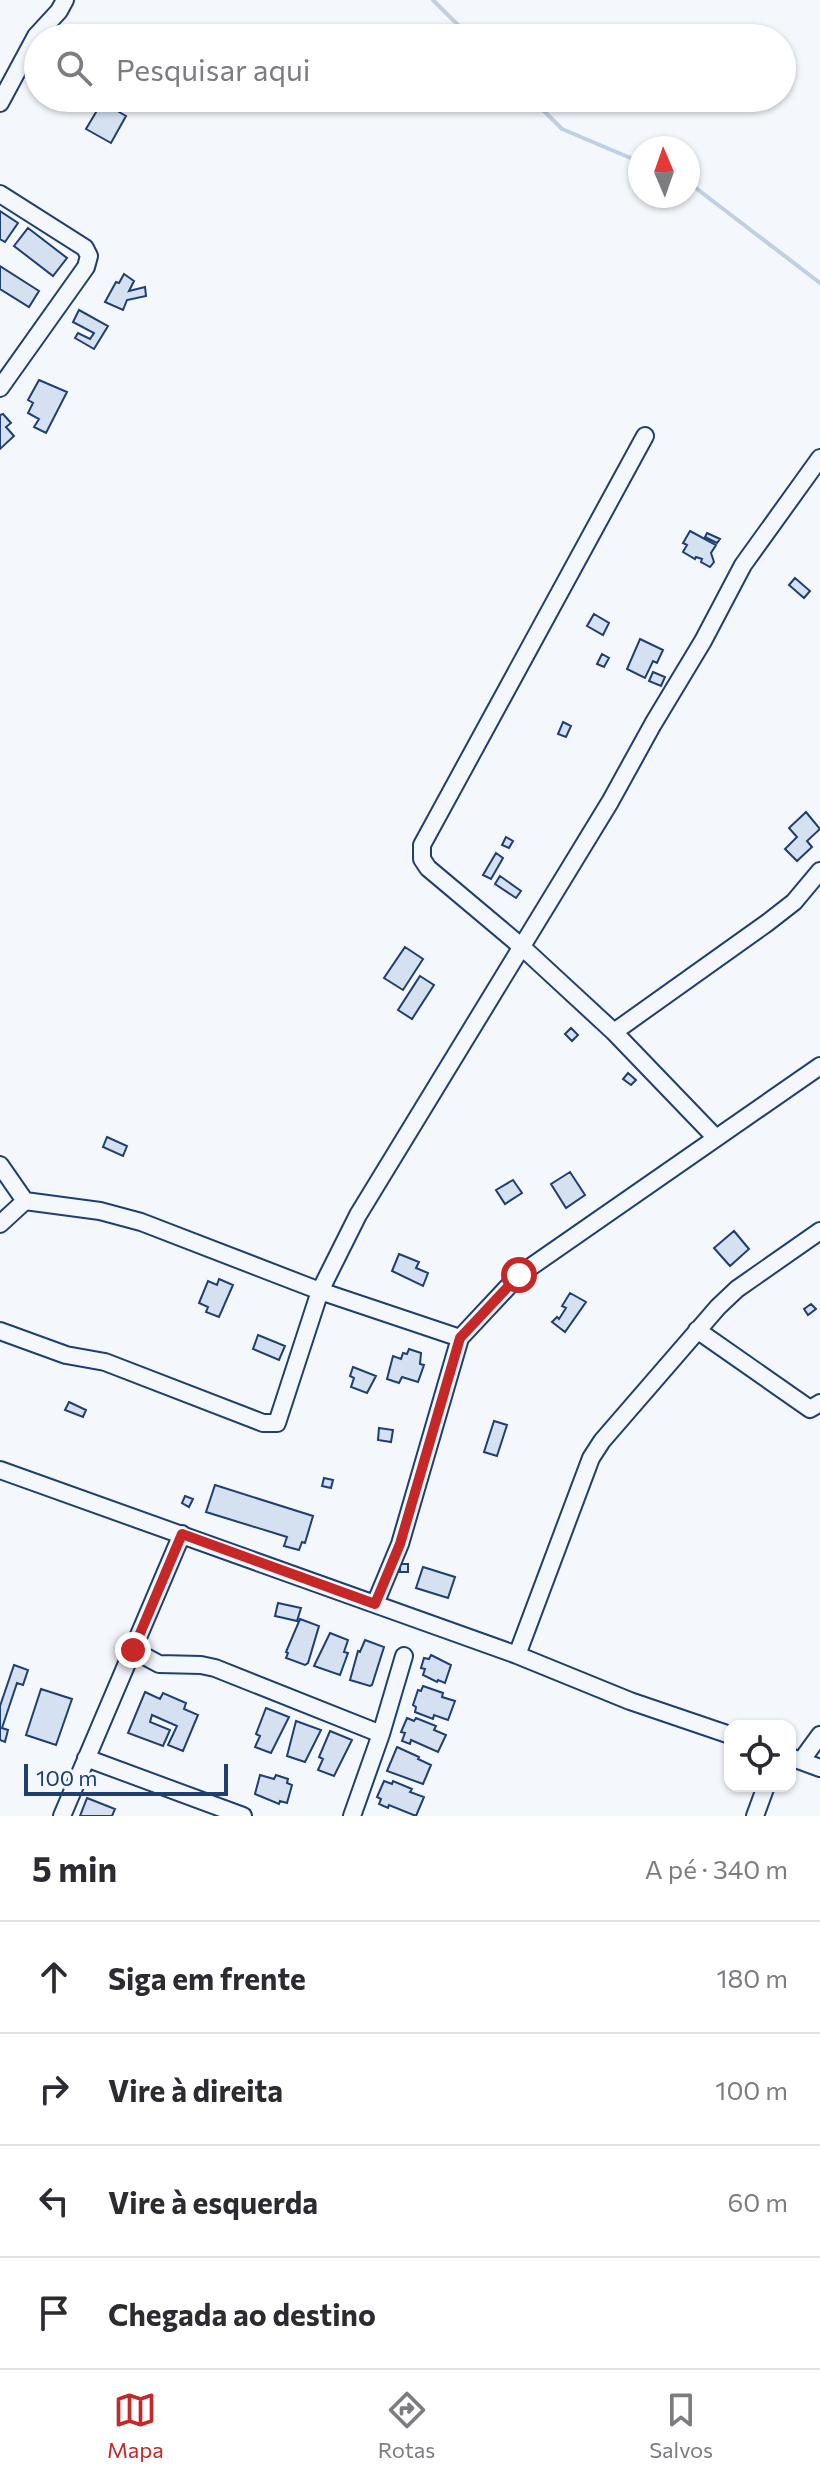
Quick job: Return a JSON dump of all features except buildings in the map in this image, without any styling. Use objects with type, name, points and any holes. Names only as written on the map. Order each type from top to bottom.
[{"type":"street","points":[[47,24],[65,0]]},
{"type":"street","points":[[0,103],[24,58]]},
{"type":"street","points":[[0,194],[85,248],[89,256],[86,267],[0,388]]},
{"type":"street","points":[[645,436],[422,845],[422,859],[428,868],[522,947],[614,1032],[716,1138]]},
{"type":"street","points":[[0,1331],[66,1355],[105,1362],[263,1423],[277,1423],[320,1291],[358,1215],[610,802],[743,565],[820,458]]},
{"type":"street","points":[[614,1032],[794,902],[820,871]]},
{"type":"street","points":[[375,1604],[400,1544],[460,1338],[519,1275],[820,1066]]},
{"type":"street","points":[[0,1165],[25,1201],[118,1215],[320,1291],[460,1338]]},
{"type":"street","points":[[0,1224],[25,1201]]},
{"type":"street","points":[[517,1655],[591,1458],[602,1441],[697,1330],[737,1289],[820,1231]]},
{"type":"street","points":[[697,1330],[817,1410]]},
{"type":"street","points":[[0,1470],[517,1655],[630,1701],[724,1733]]},
{"type":"street","points":[[62,1816],[182,1534]]},
{"type":"street","points":[[133,1650],[159,1664],[215,1668],[381,1734]]},
{"type":"street","points":[[352,1816],[404,1656]]},
{"type":"street","points":[[820,1735],[796,1759],[820,1768]]},
{"type":"street","points":[[86,1758],[243,1816]]},
{"type":"street","points":[[755,1816],[764,1792]]},
{"type":"waterway","points":[[433,0],[457,24]]},
{"type":"waterway","points":[[545,112],[562,129],[628,157]]},
{"type":"waterway","points":[[700,191],[820,283]]},
{"type":"route","points":[[133,1650],[182,1534],[375,1604],[400,1544],[460,1338],[519,1275]]}]
